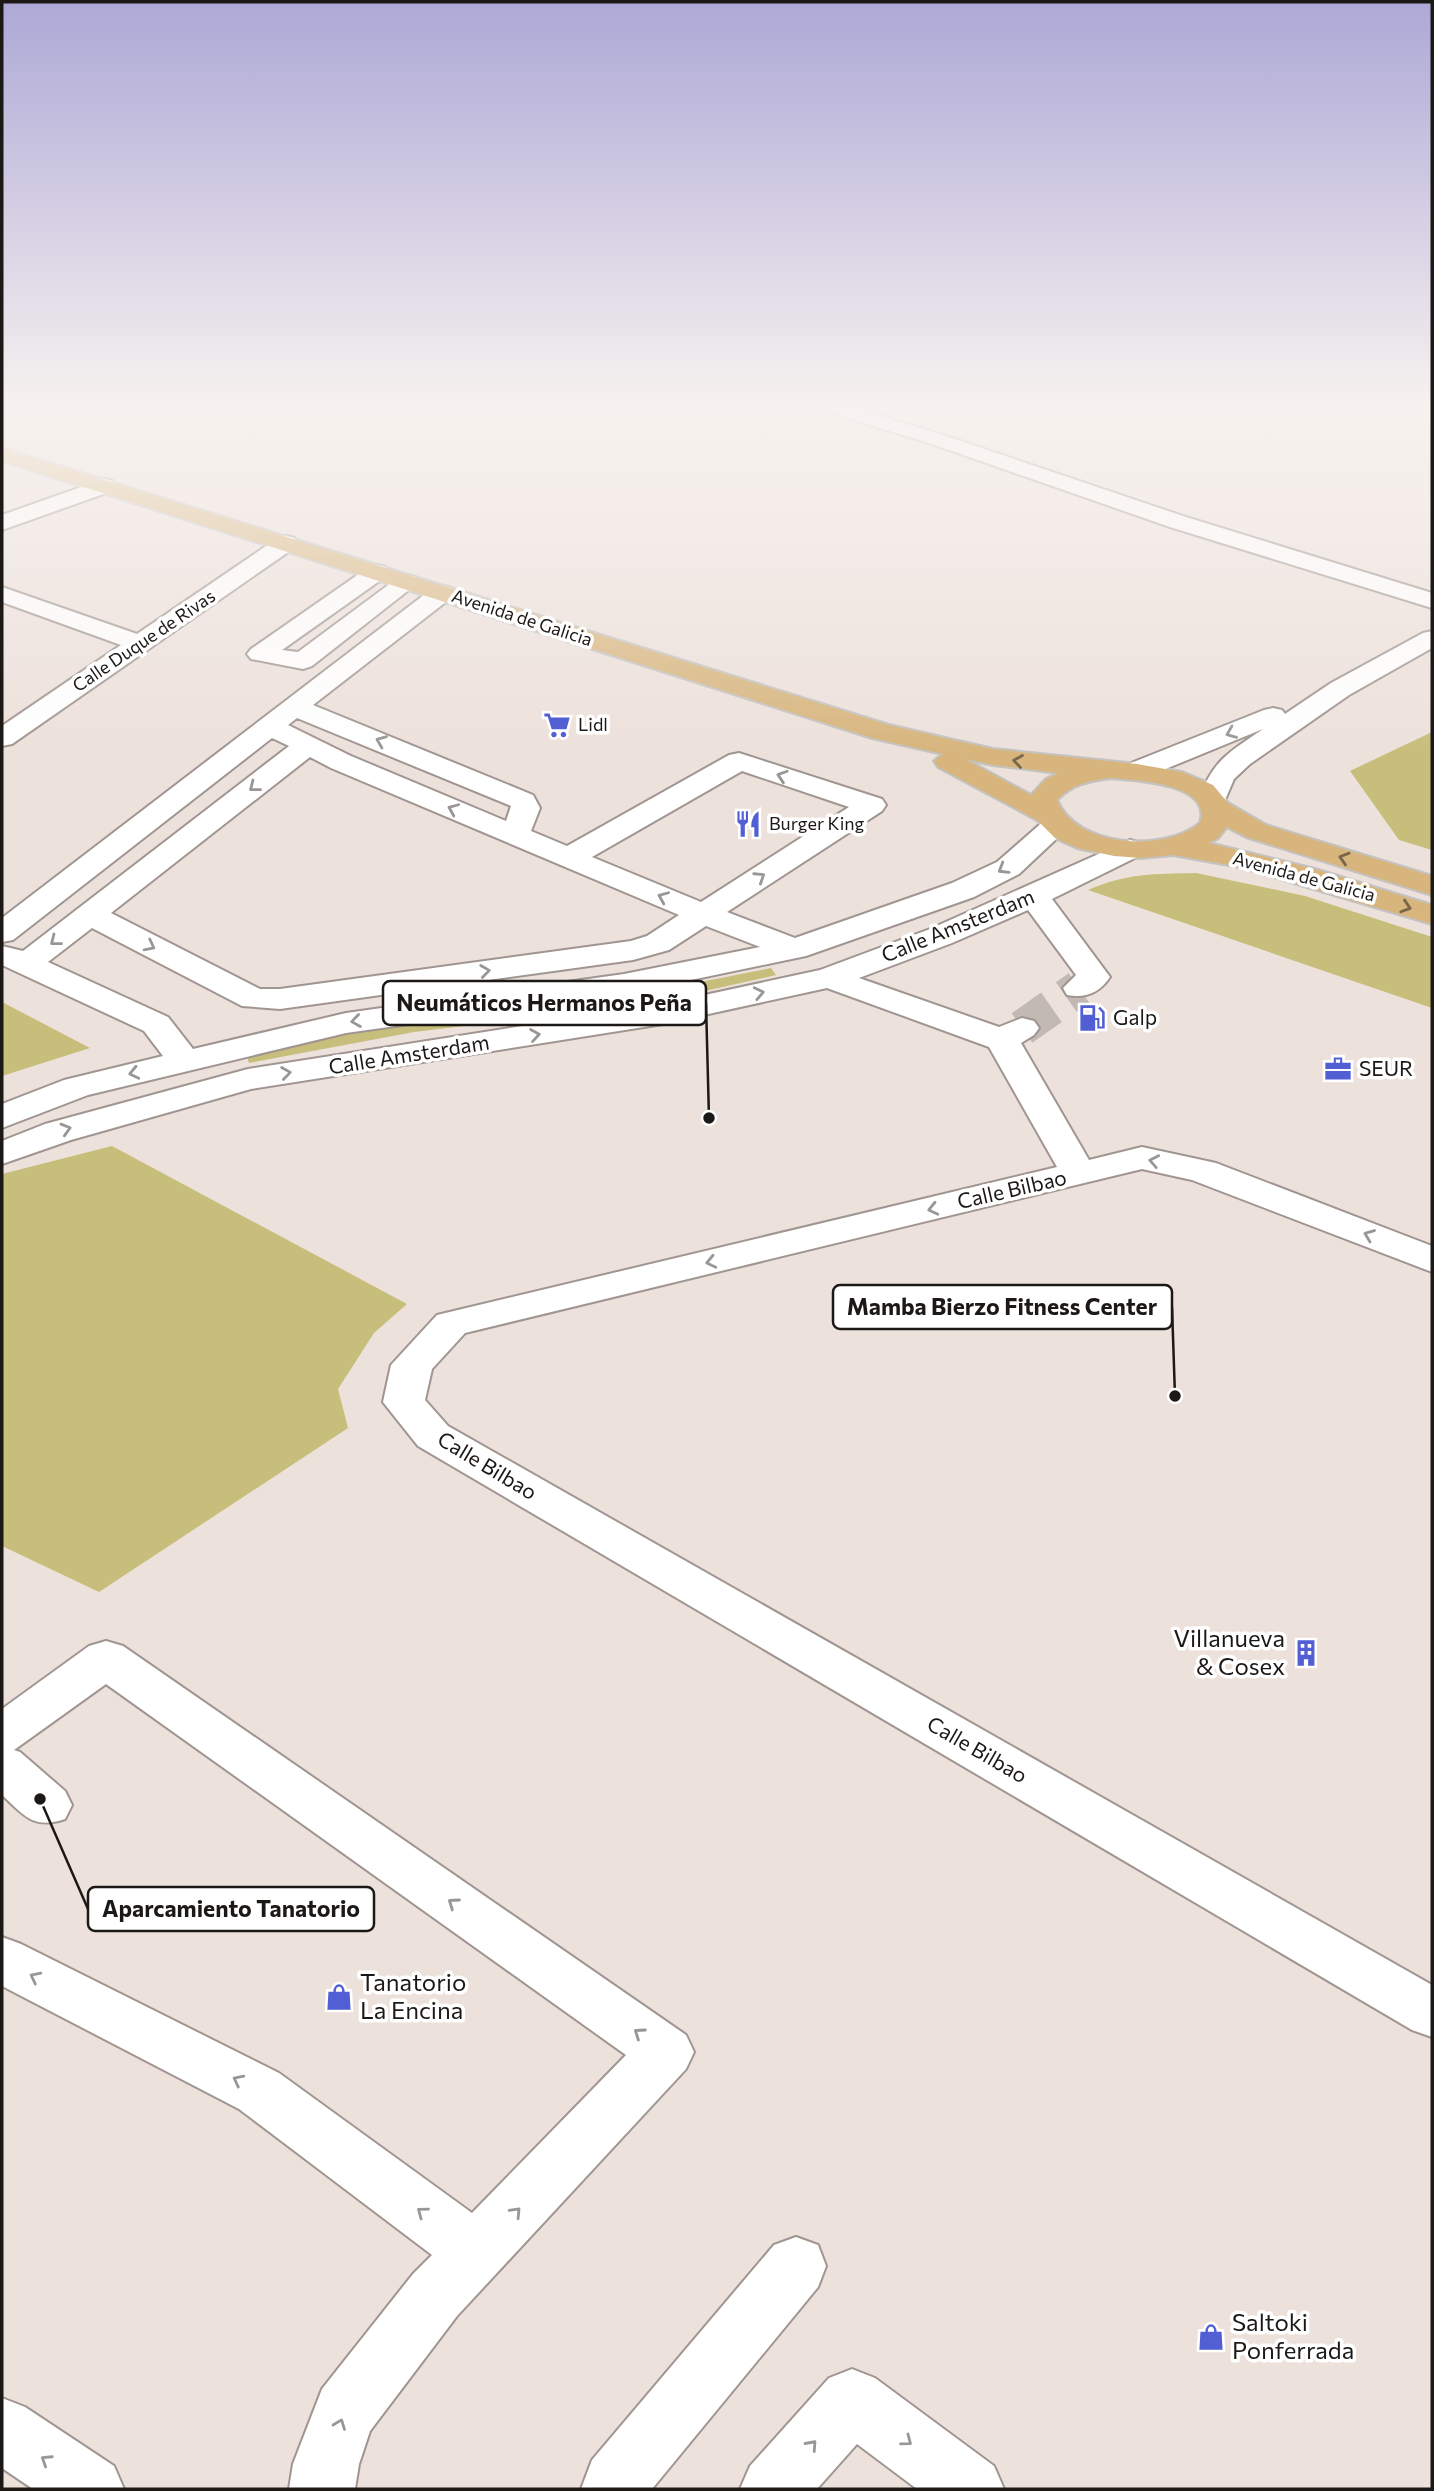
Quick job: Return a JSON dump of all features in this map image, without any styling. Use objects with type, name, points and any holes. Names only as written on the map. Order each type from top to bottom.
[{"type":"main road","name":"Avenida de Galicia","points":[[213,520],[882,732],[993,757],[1123,771],[1190,785],[1214,805],[1256,831],[1432,886]]},
{"type":"main road","name":"Avenida de Galicia","points":[[882,732],[946,760],[1049,819],[1074,837],[1101,845],[1130,849],[1174,846],[1209,851],[1353,890],[1432,915]]},
{"type":"main road","points":[[1049,819],[1042,799],[1051,787],[1066,779],[1123,771]]},
{"type":"main road","points":[[1174,846],[1195,840],[1210,831],[1217,820],[1214,805]]},
{"type":"street","points":[[1173,520],[1432,601]]},
{"type":"street","name":"Calle Duque de Rivas","points":[[2,738],[286,543]]},
{"type":"street","points":[[377,572],[260,654],[303,662],[407,582]]},
{"type":"street","points":[[2,933],[442,593]]},
{"type":"street","points":[[2,594],[139,643]]},
{"type":"street","points":[[1214,805],[1221,776],[1240,758],[1340,689],[1432,638]]},
{"type":"street","points":[[1123,771],[1340,689]]},
{"type":"street","points":[[295,707],[523,801],[526,808],[514,835]]},
{"type":"street","points":[[270,726],[341,762],[703,914],[795,949]]},
{"type":"street","points":[[14,958],[90,914],[308,745]]},
{"type":"street","points":[[90,914],[254,999],[280,999],[633,950],[658,943],[872,805],[739,761],[568,858]]},
{"type":"street","name":"Calle Amsterdam","points":[[2,1117],[76,1087],[346,1023],[624,984],[795,949],[963,890],[1008,868],[1049,819]]},
{"type":"street","name":"Calle Amsterdam","points":[[2,1153],[58,1132],[248,1079],[663,1014],[829,978],[941,936],[1034,896],[1130,849]]},
{"type":"street","points":[[1034,896],[1094,977],[1079,988]]},
{"type":"street","points":[[14,958],[156,1024],[185,1061]]},
{"type":"street","points":[[829,978],[1012,1034],[1079,1174]]},
{"type":"street","name":"Calle Bilbao","points":[[1432,1259],[1203,1171],[1142,1158],[451,1324],[412,1365],[404,1402],[433,1436],[1432,2013]]},
{"type":"street","points":[[2,1735],[106,1659],[666,2052],[435,2295],[345,2412],[326,2464],[322,2489]]},
{"type":"street","points":[[2,1766],[47,1805]]},
{"type":"street","points":[[2,1960],[259,2091],[477,2253]]},
{"type":"street","points":[[605,2487],[796,2266]]},
{"type":"street","points":[[772,2489],[852,2401],[971,2489]]},
{"type":"street","points":[[2,2430],[91,2489]]},
{"type":"shaded area","points":[[1432,732],[1432,850],[1399,840],[1350,771]]},
{"type":"shaded area","points":[[1196,873],[1305,896],[1432,937],[1432,1008],[1088,890],[1128,877]]},
{"type":"shaded area","points":[[771,968],[776,975],[647,1004],[414,1032],[249,1063],[246,1054],[405,1023],[629,996]]},
{"type":"shaded area","points":[[2,1002],[90,1048],[2,1076]]},
{"type":"shaded area","points":[[112,1146],[407,1304],[374,1333],[338,1389],[348,1428],[99,1592],[2,1546],[2,1174]]},
{"type":"tunnel","points":[[1022,1028],[1079,988]]},
{"type":"place","name":"Lidl","points":[[557,725]]},
{"type":"place","name":"Burger King","points":[[748,824]]},
{"type":"place","name":"Galp","points":[[1092,1018]]},
{"type":"place","name":"SEUR","points":[[1338,1069]]},
{"type":"place","name":"Neumáticos Hermanos Peña","points":[[709,1118]]},
{"type":"place","name":"Mamba Bierzo Fitness Center","points":[[1175,1396]]},
{"type":"place","name":"Villanueva & Cosex","points":[[1306,1653]]},
{"type":"place","name":"Aparcamiento Tanatorio","points":[[40,1799]]},
{"type":"place","name":"Tanatorio La Encina","points":[[339,1997]]},
{"type":"place","name":"Saltoki Ponferrada","points":[[1211,2337]]}]
